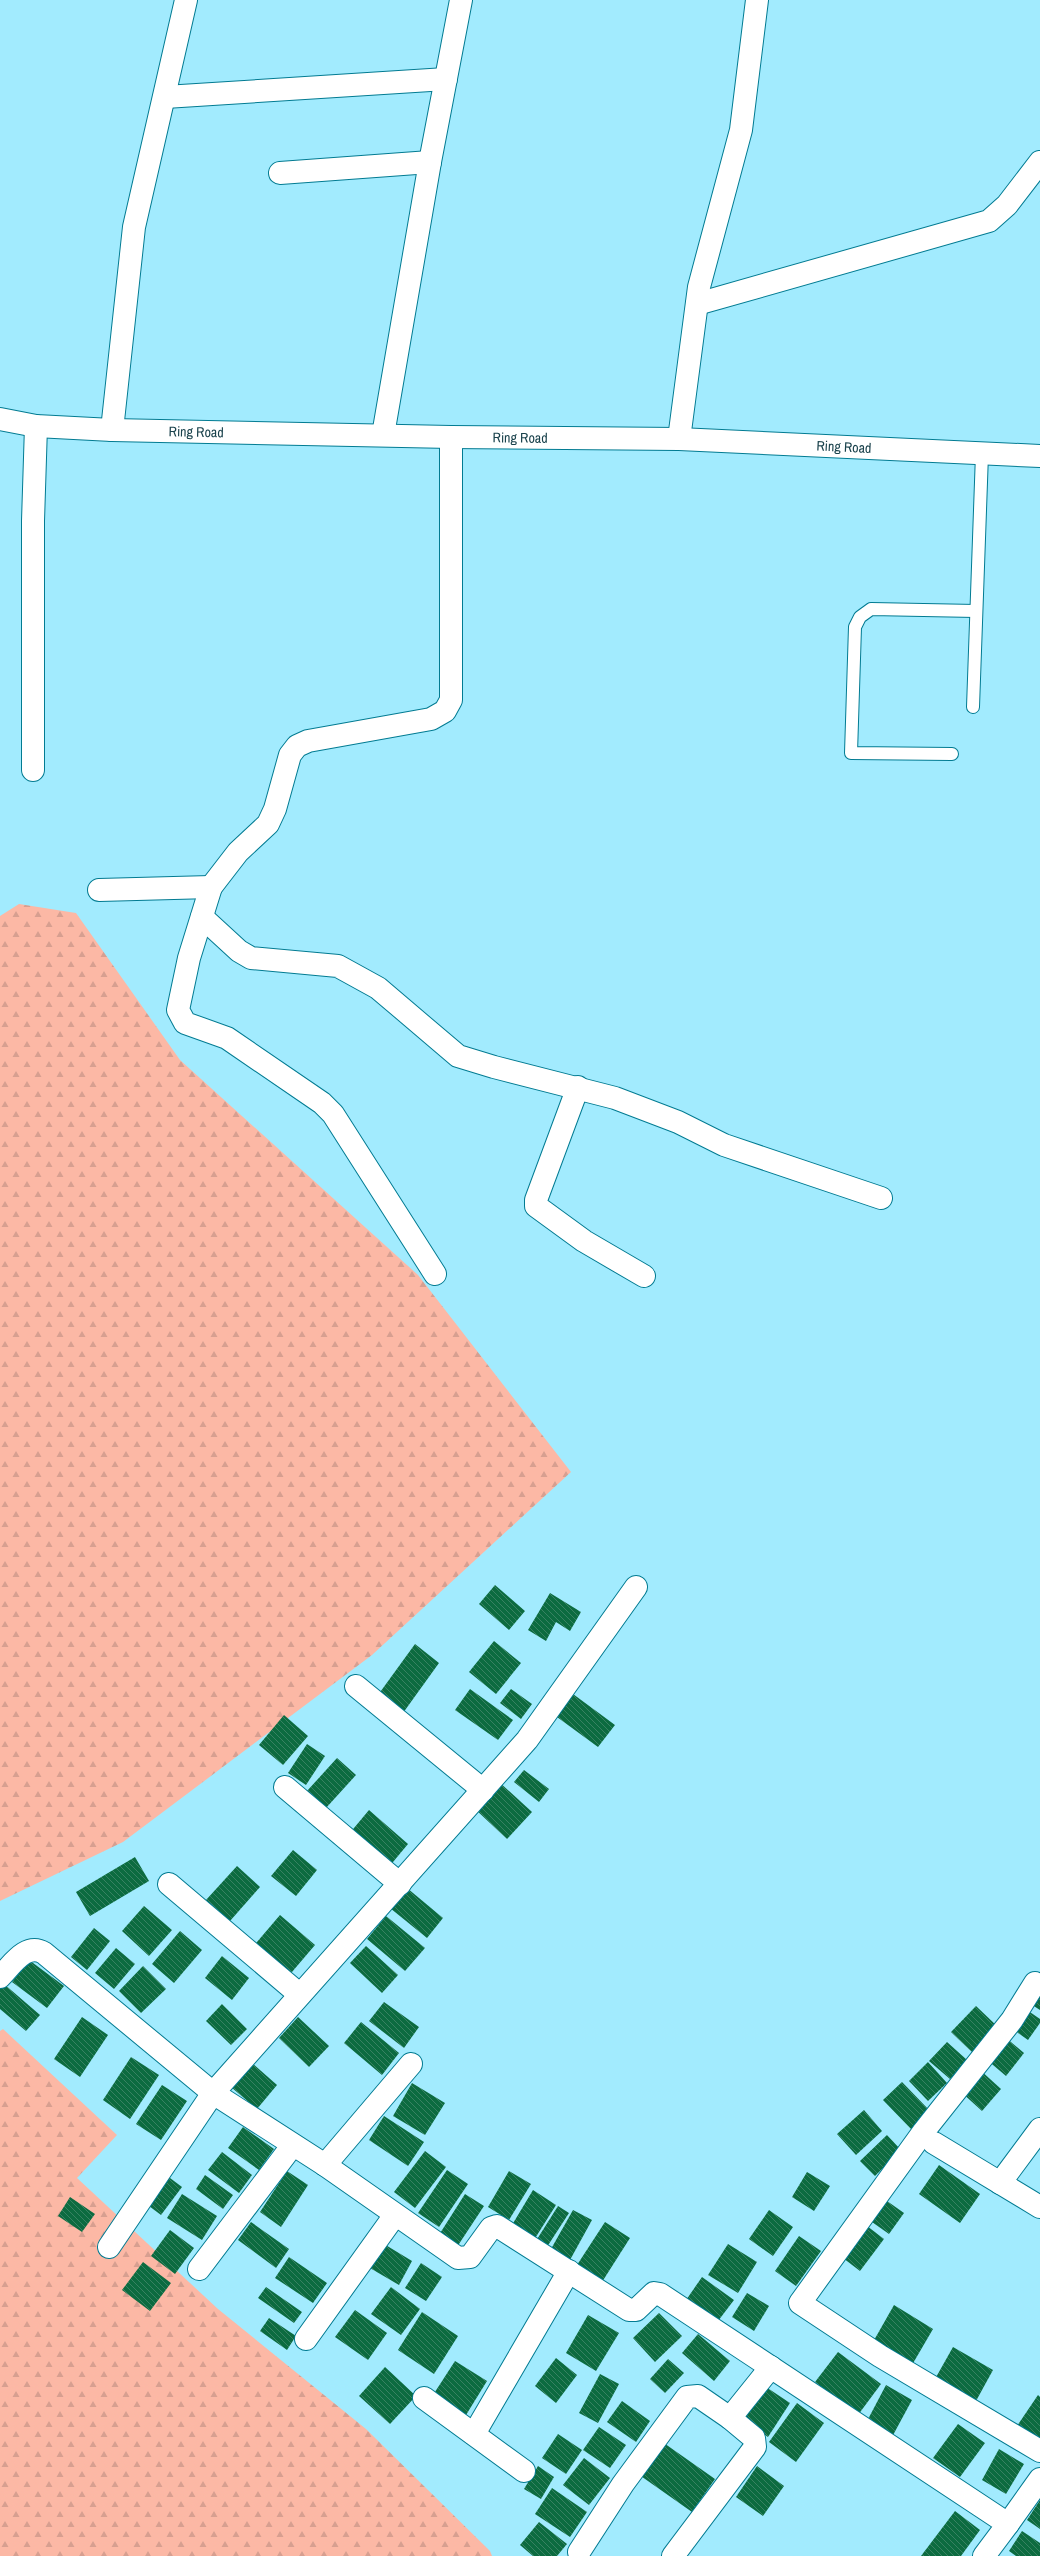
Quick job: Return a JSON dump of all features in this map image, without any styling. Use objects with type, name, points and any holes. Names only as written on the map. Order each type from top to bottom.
[{"type":"street","points":[[112,430],[134,227],[186,0]]},
{"type":"street","points":[[383,435],[430,162],[461,0]]},
{"type":"street","points":[[679,439],[699,287],[741,130],[758,0]]},
{"type":"street","points":[[165,97],[446,79]]},
{"type":"street","points":[[280,172],[430,162]]},
{"type":"street","points":[[697,304],[989,221],[1007,206],[1040,162]]},
{"type":"street","name":"Ring Road","points":[[0,419],[36,426],[112,430],[451,437],[679,439],[1040,456]]},
{"type":"street","points":[[33,770],[33,521],[36,426]]},
{"type":"street","points":[[435,1274],[333,1114],[322,1103],[227,1038],[182,1020],[178,1010],[189,958],[211,887],[238,852],[268,824],[275,809],[284,769],[290,755],[297,746],[308,741],[430,719],[445,711],[451,700],[451,437]]},
{"type":"street","points":[[99,890],[157,887],[211,887]]},
{"type":"street","points":[[202,917],[239,951],[251,958],[338,966],[378,988],[458,1056],[494,1067],[578,1087],[678,1122],[724,1145],[881,1198]]},
{"type":"street","points":[[578,1087],[536,1200],[536,1206],[584,1241],[644,1276]]},
{"type":"street","points":[[109,2248],[213,2093],[299,1994],[400,1884],[527,1740],[636,1587]]},
{"type":"street","points":[[356,1686],[483,1790]]},
{"type":"street","points":[[285,1788],[400,1884]]},
{"type":"street","points":[[169,1884],[299,1994]]},
{"type":"street","points":[[0,1977],[24,1952],[39,1950],[213,2093],[292,2146],[325,2165],[458,2258],[470,2257],[491,2228],[501,2227],[633,2311],[654,2293],[660,2294],[1008,2524]]},
{"type":"street","points":[[1035,1983],[1012,2020],[924,2131],[800,2303],[880,2356],[1040,2452]]},
{"type":"street","points":[[325,2165],[411,2064]]},
{"type":"street","points":[[1000,2183],[1040,2129]]},
{"type":"street","points":[[934,2143],[1040,2207]]},
{"type":"street","points":[[199,2269],[292,2146]]},
{"type":"street","points":[[306,2339],[395,2215]]},
{"type":"street","points":[[474,2434],[569,2271]]},
{"type":"street","points":[[730,2418],[771,2367]]},
{"type":"street","points":[[578,2552],[623,2484],[687,2397],[698,2396],[730,2418],[754,2438],[755,2447],[673,2556]]},
{"type":"street","points":[[424,2398],[524,2471]]},
{"type":"street","points":[[984,2556],[1040,2479]]},
{"type":"lane","points":[[973,707],[982,454]]},
{"type":"lane","points":[[952,754],[851,753],[855,627],[860,617],[871,609],[976,611]]},
{"type":"green space","points":[[19,904],[76,913],[180,1060],[418,1275],[571,1472],[372,1655],[123,1842],[0,1901],[0,916]]},
{"type":"green space","points":[[3,2029],[117,2135],[77,2178],[218,2309],[366,2429],[490,2551],[492,2556],[0,2556],[0,2031]]},
{"type":"building","points":[[495,1585],[525,1611],[509,1630],[479,1604]]},
{"type":"building","points":[[550,1593],[581,1612],[570,1631],[556,1622],[546,1641],[528,1630]]},
{"type":"building","points":[[494,1641],[521,1663],[496,1694],[469,1672]]},
{"type":"building","points":[[415,1644],[439,1663],[403,1713],[378,1695]]},
{"type":"building","points":[[470,1689],[513,1720],[498,1740],[455,1710]]},
{"type":"building","points":[[511,1689],[532,1704],[521,1719],[500,1703]]},
{"type":"building","points":[[573,1694],[615,1725],[598,1747],[557,1717]]},
{"type":"building","points":[[284,1715],[308,1736],[283,1765],[259,1745]]},
{"type":"building","points":[[307,1744],[325,1756],[306,1785],[288,1773]]},
{"type":"building","points":[[337,1758],[356,1775],[326,1808],[307,1791]]},
{"type":"building","points":[[524,1770],[549,1789],[539,1802],[514,1782]]},
{"type":"building","points":[[498,1781],[532,1812],[507,1839],[474,1808]]},
{"type":"building","points":[[369,1810],[408,1844],[388,1868],[349,1834]]},
{"type":"building","points":[[293,1850],[317,1870],[296,1896],[271,1876]]},
{"type":"building","points":[[135,1857],[149,1881],[90,1916],[76,1892]]},
{"type":"building","points":[[237,1866],[260,1887],[230,1921],[206,1900]]},
{"type":"building","points":[[407,1888],[443,1918],[427,1938],[390,1908]]},
{"type":"building","points":[[144,1906],[172,1930],[149,1956],[122,1931]]},
{"type":"building","points":[[280,1915],[315,1945],[286,1979],[251,1949]]},
{"type":"building","points":[[386,1916],[425,1948],[405,1971],[367,1939]]},
{"type":"building","points":[[94,1928],[110,1941],[87,1970],[71,1957]]},
{"type":"building","points":[[180,1931],[202,1950],[174,1983],[152,1964]]},
{"type":"building","points":[[366,1946],[398,1975],[382,1993],[350,1963]]},
{"type":"building","points":[[116,1948],[135,1964],[114,1989],[95,1973]]},
{"type":"building","points":[[222,1956],[249,1978],[232,2000],[205,1978]]},
{"type":"building","points":[[29,1960],[64,1986],[47,2008],[12,1982]]},
{"type":"building","points":[[143,1966],[166,1989],[141,2013],[119,1991]]},
{"type":"building","points":[[1040,1978],[1040,2010],[1026,2001]]},
{"type":"building","points":[[4,1984],[40,2015],[26,2031],[0,2009],[0,1989]]},
{"type":"building","points":[[384,2002],[419,2027],[404,2048],[369,2021]]},
{"type":"building","points":[[222,2004],[247,2029],[231,2045],[206,2021]]},
{"type":"building","points":[[976,2006],[999,2028],[974,2054],[951,2032]]},
{"type":"building","points":[[1024,2008],[1040,2019],[1040,2023],[1028,2040],[1011,2028]]},
{"type":"building","points":[[82,2017],[108,2035],[80,2077],[54,2059]]},
{"type":"building","points":[[298,2017],[329,2046],[309,2067],[279,2038]]},
{"type":"building","points":[[361,2022],[399,2053],[382,2075],[344,2043]]},
{"type":"building","points":[[1005,2037],[1024,2053],[1006,2076],[986,2059]]},
{"type":"building","points":[[947,2042],[967,2060],[950,2079],[929,2061]]},
{"type":"building","points":[[131,2057],[159,2075],[130,2119],[103,2100]]},
{"type":"building","points":[[928,2062],[947,2083],[928,2101],[909,2081]]},
{"type":"building","points":[[252,2063],[277,2085],[257,2109],[231,2087]]},
{"type":"building","points":[[979,2069],[1001,2089],[982,2111],[960,2091]]},
{"type":"building","points":[[902,2082],[930,2111],[911,2129],[883,2100]]},
{"type":"building","points":[[412,2083],[445,2103],[425,2135],[393,2116]]},
{"type":"building","points":[[162,2085],[187,2101],[161,2140],[136,2124]]},
{"type":"building","points":[[864,2110],[882,2131],[856,2155],[837,2134]]},
{"type":"building","points":[[384,2116],[424,2142],[408,2166],[369,2140]]},
{"type":"building","points":[[243,2127],[274,2149],[259,2170],[228,2148]]},
{"type":"building","points":[[887,2135],[901,2150],[875,2176],[860,2161]]},
{"type":"building","points":[[425,2151],[446,2167],[415,2208],[394,2192]]},
{"type":"building","points":[[222,2152],[252,2175],[239,2193],[208,2170]]},
{"type":"building","points":[[939,2165],[980,2194],[960,2223],[919,2194]]},
{"type":"building","points":[[447,2170],[468,2184],[439,2227],[418,2213]]},
{"type":"building","points":[[287,2171],[308,2185],[281,2227],[260,2212]]},
{"type":"building","points":[[509,2171],[531,2184],[509,2220],[488,2207]]},
{"type":"building","points":[[807,2172],[830,2186],[814,2211],[792,2197]]},
{"type":"building","points":[[166,2175],[182,2187],[161,2215],[145,2203]]},
{"type":"building","points":[[205,2175],[233,2195],[223,2209],[196,2189]]},
{"type":"building","points":[[533,2190],[556,2205],[534,2240],[512,2225]]},
{"type":"building","points":[[182,2194],[217,2216],[202,2240],[167,2218]]},
{"type":"building","points":[[465,2194],[484,2206],[455,2250],[437,2238]]},
{"type":"building","points":[[70,2197],[95,2214],[82,2232],[58,2216]]},
{"type":"building","points":[[887,2201],[904,2213],[889,2234],[872,2222]]},
{"type":"building","points":[[558,2206],[569,2213],[545,2250],[534,2244]]},
{"type":"building","points":[[573,2210],[592,2220],[570,2260],[551,2249]]},
{"type":"building","points":[[769,2210],[793,2227],[773,2256],[749,2239]]},
{"type":"building","points":[[251,2222],[289,2249],[276,2268],[238,2240]]},
{"type":"building","points":[[605,2222],[630,2238],[602,2282],[577,2265]]},
{"type":"building","points":[[867,2226],[884,2239],[860,2271],[843,2258]]},
{"type":"building","points":[[170,2230],[194,2248],[175,2274],[151,2256]]},
{"type":"building","points":[[799,2236],[821,2251],[796,2286],[775,2271]]},
{"type":"building","points":[[384,2244],[412,2261],[399,2285],[370,2268]]},
{"type":"building","points":[[728,2244],[757,2262],[738,2293],[708,2275]]},
{"type":"building","points":[[289,2257],[327,2283],[313,2303],[275,2278]]},
{"type":"building","points":[[143,2262],[171,2283],[150,2311],[122,2290]]},
{"type":"building","points":[[421,2263],[442,2277],[426,2301],[405,2288]]},
{"type":"building","points":[[702,2277],[734,2300],[715,2325],[684,2303]]},
{"type":"building","points":[[266,2287],[302,2312],[294,2323],[258,2298]]},
{"type":"building","points":[[391,2287],[420,2309],[401,2335],[371,2314]]},
{"type":"building","points":[[747,2293],[769,2306],[754,2331],[732,2317]]},
{"type":"building","points":[[894,2305],[933,2329],[912,2365],[873,2342]]},
{"type":"building","points":[[355,2310],[387,2333],[368,2360],[335,2337]]},
{"type":"building","points":[[422,2312],[458,2336],[434,2374],[398,2350]]},
{"type":"building","points":[[659,2313],[682,2336],[655,2362],[633,2338]]},
{"type":"building","points":[[588,2315],[619,2333],[596,2371],[566,2353]]},
{"type":"building","points":[[269,2318],[296,2336],[287,2350],[260,2331]]},
{"type":"building","points":[[698,2334],[730,2361],[714,2381],[682,2353]]},
{"type":"building","points":[[953,2347],[993,2370],[976,2401],[935,2379]]},
{"type":"building","points":[[838,2352],[881,2384],[858,2415],[815,2382]]},
{"type":"building","points":[[556,2358],[577,2375],[556,2403],[535,2386]]},
{"type":"building","points":[[668,2359],[684,2373],[665,2393],[650,2379]]},
{"type":"building","points":[[455,2361],[487,2381],[466,2415],[433,2395]]},
{"type":"building","points":[[385,2367],[416,2396],[390,2424],[359,2396]]},
{"type":"building","points":[[600,2374],[619,2384],[598,2423],[579,2413]]},
{"type":"building","points":[[763,2385],[790,2403],[768,2437],[741,2419]]},
{"type":"building","points":[[886,2385],[912,2400],[892,2437],[866,2423]]},
{"type":"building","points":[[1038,2395],[1040,2397],[1040,2442],[1017,2426]]},
{"type":"building","points":[[622,2401],[650,2421],[636,2442],[607,2422]]},
{"type":"building","points":[[797,2403],[824,2423],[796,2462],[769,2442]]},
{"type":"building","points":[[958,2424],[985,2443],[960,2477],[933,2458]]},
{"type":"building","points":[[599,2427],[626,2445],[610,2468],[583,2450]]},
{"type":"building","points":[[558,2434],[582,2450],[566,2474],[542,2458]]},
{"type":"building","points":[[661,2441],[715,2479],[692,2512],[638,2474]]},
{"type":"building","points":[[999,2449],[1024,2464],[1006,2494],[982,2480]]},
{"type":"building","points":[[584,2458],[610,2478],[589,2505],[563,2485]]},
{"type":"building","points":[[538,2466],[554,2477],[541,2499],[524,2489]]},
{"type":"building","points":[[757,2466],[784,2486],[763,2516],[736,2497]]},
{"type":"building","points":[[552,2488],[587,2512],[570,2537],[535,2514]]},
{"type":"building","points":[[1040,2500],[1040,2529],[1027,2520]]},
{"type":"building","points":[[955,2511],[980,2530],[961,2556],[921,2556]]},
{"type":"building","points":[[539,2522],[567,2544],[557,2556],[533,2556],[520,2545]]},
{"type":"building","points":[[1022,2531],[1040,2543],[1040,2556],[1016,2556],[1009,2551]]}]
